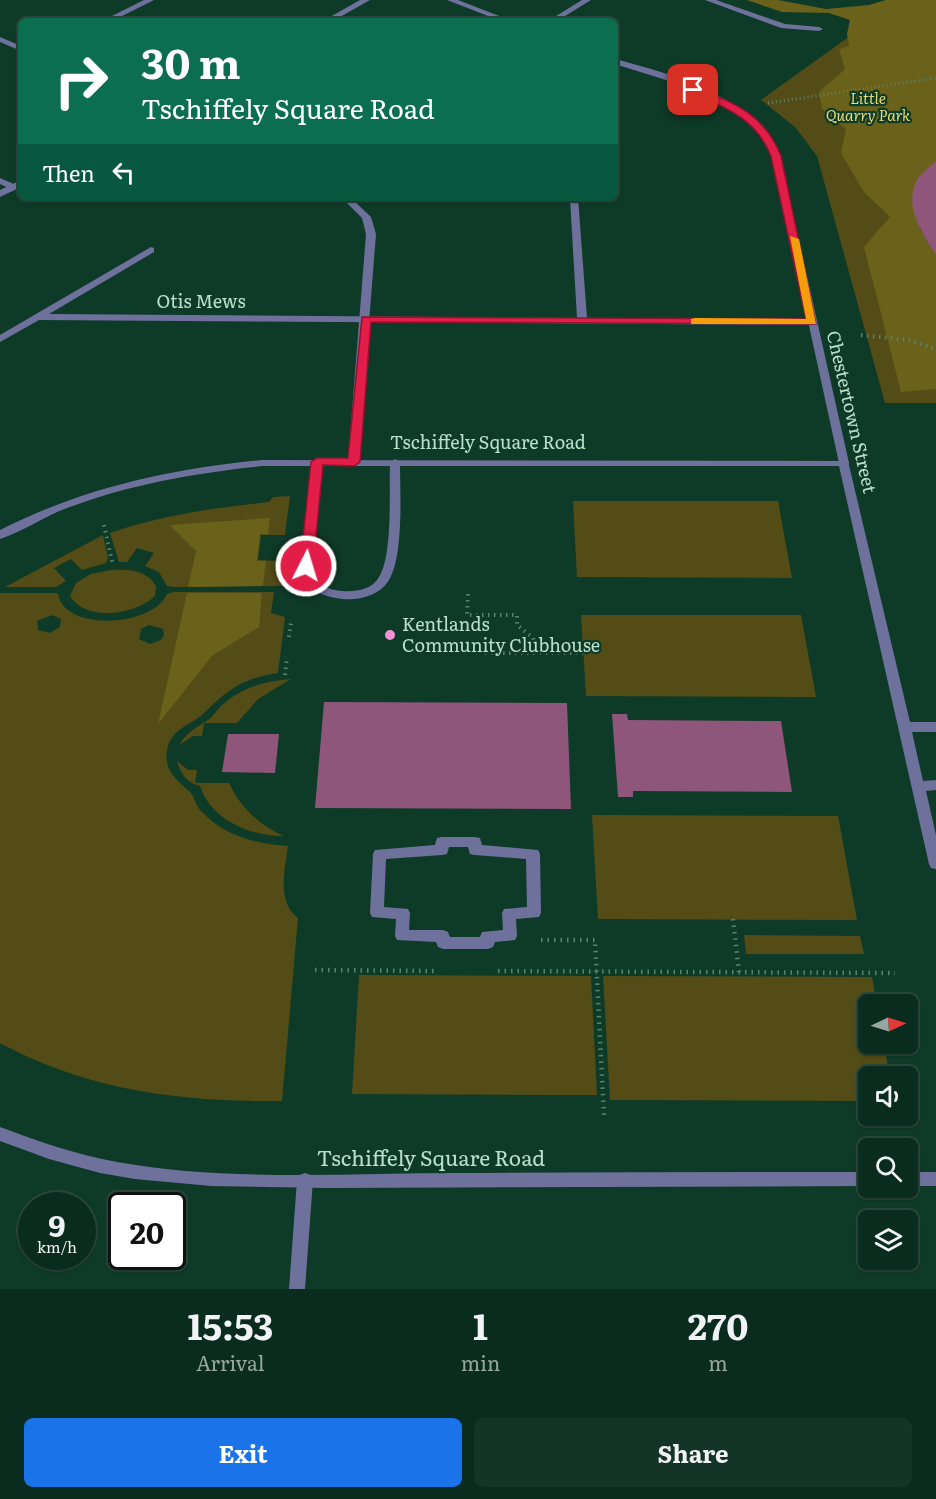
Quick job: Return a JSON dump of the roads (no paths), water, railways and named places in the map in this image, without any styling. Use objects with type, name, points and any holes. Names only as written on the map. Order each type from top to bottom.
[{"type":"street","points":[[112,18],[150,0]]},
{"type":"street","points":[[333,18],[366,0]]},
{"type":"street","points":[[451,0],[500,18]]},
{"type":"street","points":[[557,18],[587,0]]},
{"type":"street","points":[[709,0],[784,26],[819,29]]},
{"type":"street","points":[[0,39],[18,47]]},
{"type":"street","name":"Chestertown Street","points":[[618,61],[737,108],[769,139],[776,156],[936,864]]},
{"type":"street","points":[[0,181],[17,185]]},
{"type":"street","points":[[0,194],[17,185]]},
{"type":"street","points":[[349,201],[366,217],[371,234],[354,462]]},
{"type":"street","points":[[574,201],[582,321]]},
{"type":"street","points":[[0,339],[151,250]]},
{"type":"street","name":"Otis Mews","points":[[37,317],[812,322]]},
{"type":"street","points":[[317,462],[307,572],[310,582],[320,589],[345,596],[377,587],[388,572],[395,462]]},
{"type":"street","name":"Tschiffely Square Road","points":[[0,535],[29,518],[77,498],[137,482],[220,467],[317,462],[844,464]]},
{"type":"street","points":[[905,727],[936,727]]},
{"type":"street","points":[[918,786],[936,786]]},
{"type":"street","points":[[442,842],[475,842],[475,850],[532,854],[534,914],[509,913],[510,936],[488,936],[488,940],[488,943],[443,943],[443,936],[402,936],[403,913],[377,913],[380,854],[442,850],[442,842]]},
{"type":"street","name":"Tschiffely Square Road","points":[[0,1134],[45,1152],[134,1172],[214,1178],[305,1180],[858,1179]]},
{"type":"street","points":[[918,1179],[936,1179]]},
{"type":"street","points":[[297,1289],[305,1180]]},
{"type":"place","name":"Kentlands Community Clubhouse","points":[[390,635]]},
{"type":"park label","name":"Little Quarry Park","points":[[868,108]]}]
